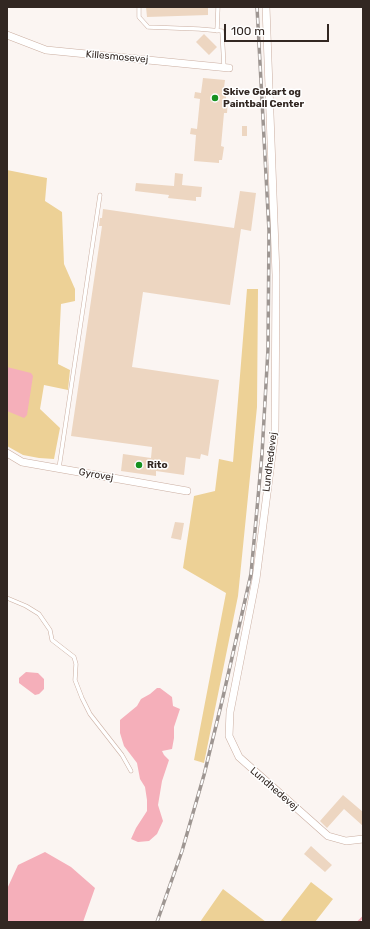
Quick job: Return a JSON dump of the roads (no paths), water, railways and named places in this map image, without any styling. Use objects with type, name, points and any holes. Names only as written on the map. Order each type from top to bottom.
[{"type":"street","name":"Lundhedevej","points":[[266,7],[276,275],[274,431],[256,579],[230,712],[229,736],[239,758],[328,836],[346,841],[363,839]]},
{"type":"street","name":"Killesmosevej","points":[[7,35],[46,50],[226,67]]},
{"type":"street","name":"Gyrovej","points":[[7,453],[22,462],[187,491]]},
{"type":"lane","points":[[139,7],[139,17],[148,27],[222,31],[226,67]]},
{"type":"lane","points":[[217,31],[218,7]]},
{"type":"lane","points":[[59,468],[100,195]]},
{"type":"lane","points":[[7,598],[26,606],[39,614],[50,630],[52,640],[74,657],[76,664],[75,680],[82,698],[90,714],[122,755],[131,771]]},
{"type":"waterway","points":[[358,922],[363,917]]},
{"type":"railway","points":[[157,922],[182,851],[204,775],[251,574],[262,454],[268,349],[269,231],[257,7]]},
{"type":"place","name":"Skive Gokart og Paintball Center","points":[[215,98]]},
{"type":"place","name":"Rito","points":[[139,465]]}]
